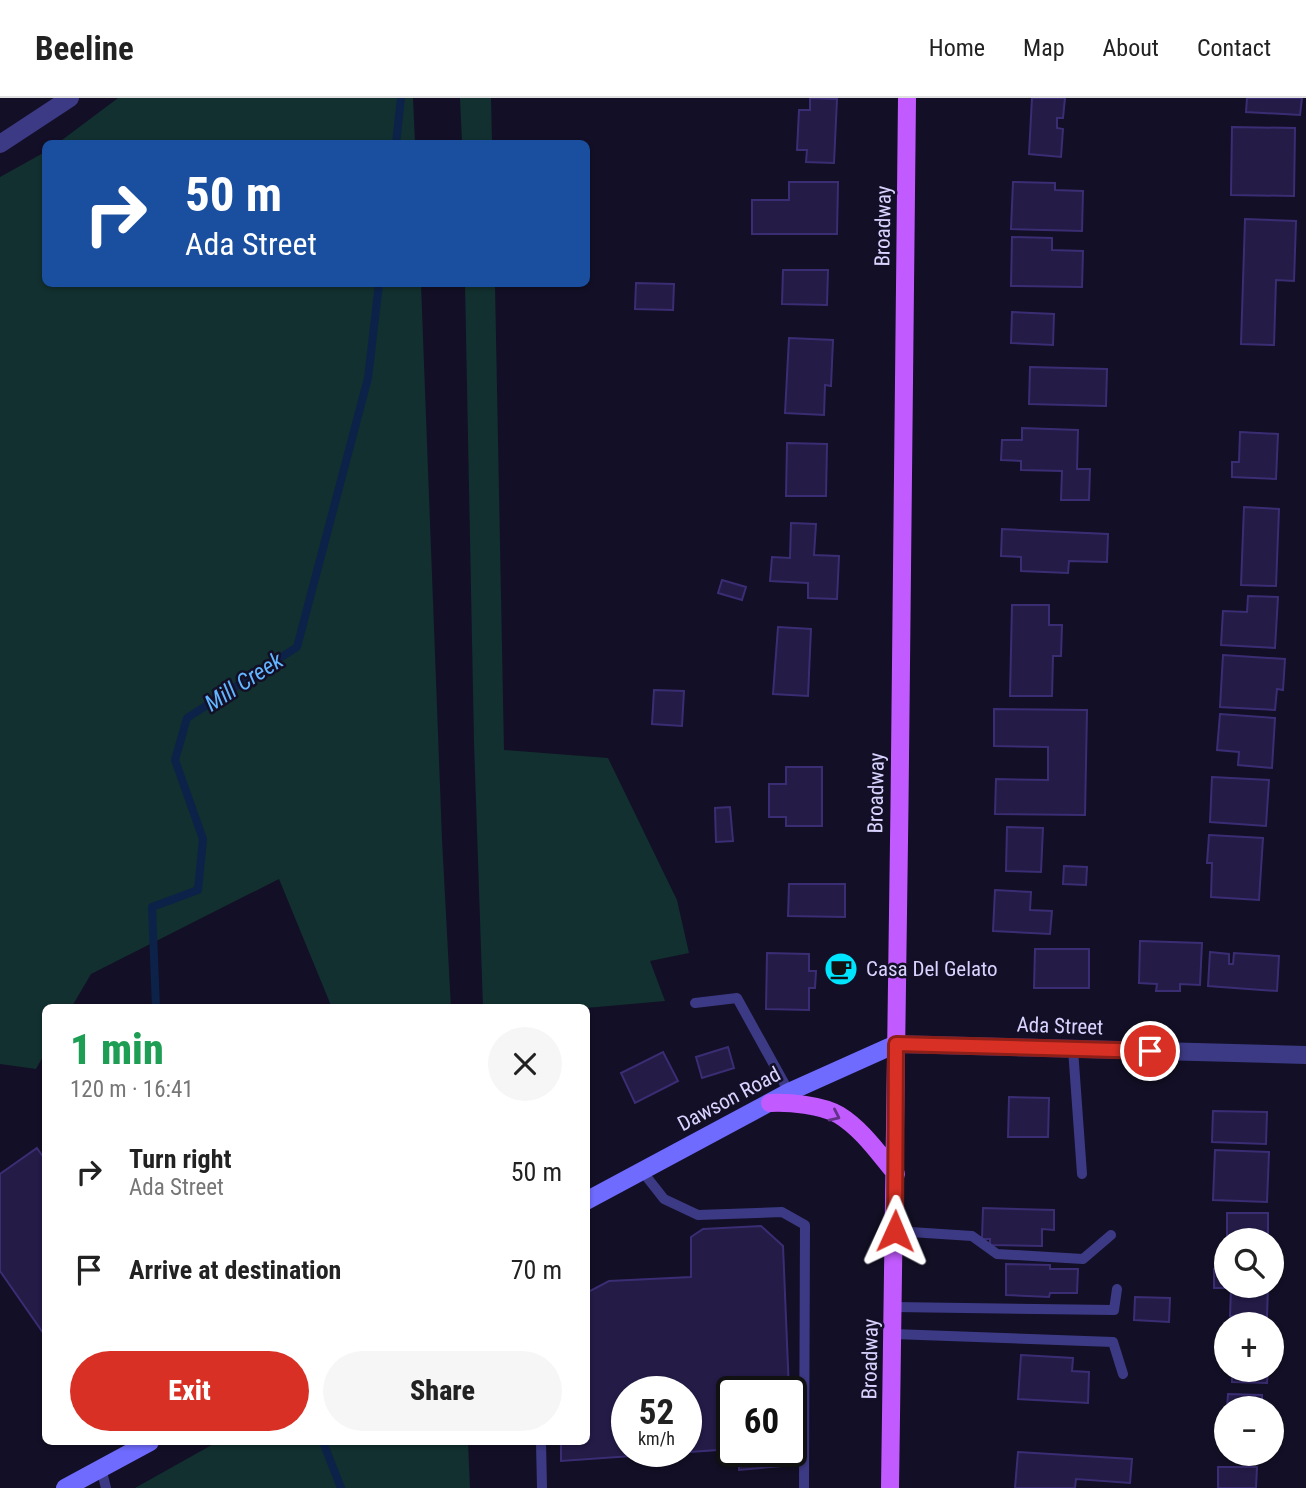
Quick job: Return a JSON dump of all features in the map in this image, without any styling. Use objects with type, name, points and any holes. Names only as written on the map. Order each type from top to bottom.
[{"type":"main road","name":"Broadway","points":[[890,1488],[896,1174],[907,98]]},
{"type":"main road","points":[[770,1103],[791,1102],[838,1114],[865,1137],[896,1174]]},
{"type":"street","points":[[0,144],[70,98]]},
{"type":"street","name":"Ada Street","points":[[896,1044],[1306,1055]]},
{"type":"street","name":"Dawson Road","points":[[590,1199],[789,1092],[896,1044]]},
{"type":"street","points":[[65,1488],[144,1445]]},
{"type":"lane","points":[[695,1003],[737,999],[789,1092]]},
{"type":"lane","points":[[1073,1049],[1082,1174]]},
{"type":"lane","points":[[642,1171],[664,1199],[698,1215],[782,1212],[805,1224],[804,1488]]},
{"type":"lane","points":[[895,1231],[972,1236],[997,1254],[1083,1259],[1111,1235]]},
{"type":"lane","points":[[894,1307],[1114,1311],[1117,1289]]},
{"type":"lane","points":[[893,1334],[1113,1342],[1124,1374]]},
{"type":"lane","points":[[541,1445],[541,1488]]},
{"type":"lane","points":[[101,1468],[106,1488]]},
{"type":"green space","points":[[118,98],[413,98],[415,140],[62,140]]},
{"type":"green space","points":[[460,98],[491,98],[492,140],[462,140]]},
{"type":"green space","points":[[42,154],[42,287],[421,287],[451,1004],[330,1004],[279,879],[91,974],[73,1004],[42,1004],[42,1058],[36,1069],[0,1064],[0,177]]},
{"type":"green space","points":[[465,287],[495,287],[504,750],[608,758],[677,900],[689,953],[650,961],[665,1001],[590,1008],[590,1004],[483,1004],[474,743]]},
{"type":"green space","points":[[212,1445],[468,1445],[470,1488],[135,1488]]},
{"type":"building","points":[[810,98],[837,99],[834,163],[806,162],[807,150],[797,150],[799,110],[810,110]]},
{"type":"building","points":[[1032,98],[1065,98],[1063,118],[1057,118],[1057,128],[1063,129],[1061,157],[1029,154]]},
{"type":"building","points":[[1247,98],[1302,98],[1300,115],[1246,112]]},
{"type":"building","points":[[1232,127],[1295,128],[1294,196],[1231,195]]},
{"type":"building","points":[[789,182],[838,182],[837,234],[752,234],[752,200],[789,200]]},
{"type":"building","points":[[1013,182],[1055,183],[1055,190],[1083,191],[1082,231],[1011,229]]},
{"type":"building","points":[[1245,219],[1296,221],[1294,281],[1276,280],[1274,345],[1241,344]]},
{"type":"building","points":[[1012,237],[1052,238],[1052,250],[1083,251],[1082,287],[1011,286]]},
{"type":"building","points":[[783,270],[828,270],[827,305],[782,304]]},
{"type":"building","points":[[636,283],[674,284],[673,310],[635,309]]},
{"type":"building","points":[[1012,312],[1054,314],[1053,345],[1011,343]]},
{"type":"building","points":[[789,338],[833,340],[831,386],[825,385],[824,415],[785,413]]},
{"type":"building","points":[[1030,367],[1107,369],[1106,406],[1029,404]]},
{"type":"building","points":[[1022,428],[1078,430],[1077,469],[1090,469],[1089,500],[1061,500],[1062,471],[1021,470],[1021,461],[1001,460],[1002,440],[1022,440]]},
{"type":"building","points":[[1240,432],[1278,434],[1276,479],[1232,477],[1232,462],[1239,462]]},
{"type":"building","points":[[787,443],[827,444],[826,496],[786,496]]},
{"type":"building","points":[[1244,507],[1279,509],[1276,586],[1241,585]]},
{"type":"building","points":[[791,523],[816,524],[814,555],[839,556],[837,599],[808,598],[808,583],[770,581],[772,557],[790,558]]},
{"type":"building","points":[[1002,529],[1108,534],[1107,562],[1069,561],[1068,573],[1021,571],[1021,557],[1001,556]]},
{"type":"building","points":[[722,580],[746,587],[742,600],[718,593]]},
{"type":"building","points":[[1248,596],[1278,597],[1275,648],[1221,645],[1223,611],[1247,612]]},
{"type":"building","points":[[1012,605],[1049,605],[1049,625],[1062,625],[1061,656],[1053,656],[1052,696],[1010,696]]},
{"type":"building","points":[[778,627],[811,629],[808,696],[773,694]]},
{"type":"building","points":[[1223,655],[1285,659],[1283,690],[1277,689],[1275,710],[1220,707]]},
{"type":"building","points":[[654,690],[684,691],[682,726],[652,724]]},
{"type":"building","points":[[994,709],[1087,710],[1085,815],[995,814],[996,779],[1048,780],[1048,747],[994,746]]},
{"type":"building","points":[[1220,714],[1275,718],[1272,768],[1238,765],[1239,752],[1217,750]]},
{"type":"building","points":[[786,767],[822,767],[822,826],[786,826],[786,817],[769,817],[769,784],[786,784]]},
{"type":"building","points":[[1212,777],[1269,780],[1266,826],[1210,822]]},
{"type":"building","points":[[730,807],[733,841],[716,842],[715,808]]},
{"type":"building","points":[[1007,827],[1043,828],[1041,872],[1006,871]]},
{"type":"building","points":[[1209,835],[1263,838],[1259,900],[1211,897],[1212,863],[1207,863]]},
{"type":"building","points":[[1064,866],[1087,867],[1086,885],[1063,884]]},
{"type":"building","points":[[789,884],[845,884],[845,917],[788,916]]},
{"type":"building","points":[[995,890],[1031,892],[1030,910],[1052,911],[1050,934],[993,931]]},
{"type":"building","points":[[1140,941],[1202,943],[1200,985],[1180,984],[1180,991],[1156,991],[1157,984],[1139,983]]},
{"type":"building","points":[[1035,949],[1089,949],[1089,988],[1034,988]]},
{"type":"building","points":[[1210,952],[1229,954],[1229,964],[1233,964],[1234,953],[1279,956],[1277,991],[1208,986]]},
{"type":"building","points":[[767,953],[809,954],[809,971],[816,971],[815,988],[809,988],[809,1010],[766,1009]]},
{"type":"building","points":[[728,1047],[734,1068],[702,1078],[696,1057]]},
{"type":"building","points":[[663,1052],[678,1081],[635,1103],[621,1073]]},
{"type":"building","points":[[1009,1097],[1049,1098],[1048,1137],[1008,1137]]},
{"type":"building","points":[[1213,1111],[1267,1112],[1266,1144],[1212,1142]]},
{"type":"building","points":[[37,1148],[42,1155],[42,1331],[0,1271],[0,1174]]},
{"type":"building","points":[[1215,1150],[1269,1152],[1267,1202],[1213,1200]]},
{"type":"building","points":[[983,1208],[1054,1210],[1054,1230],[1042,1229],[1042,1246],[990,1245],[990,1239],[982,1239]]},
{"type":"building","points":[[1227,1213],[1268,1213],[1268,1228],[1227,1228]]},
{"type":"building","points":[[761,1226],[783,1246],[788,1376],[716,1376],[716,1450],[702,1451],[702,1376],[611,1376],[611,1457],[561,1461],[561,1445],[590,1445],[590,1291],[609,1281],[691,1277],[691,1237],[703,1229]]},
{"type":"building","points":[[1006,1264],[1078,1269],[1077,1293],[1050,1293],[1049,1297],[1006,1295]]},
{"type":"building","points":[[1135,1297],[1170,1298],[1169,1322],[1134,1320]]},
{"type":"building","points":[[1231,1298],[1268,1298],[1267,1312],[1230,1312]]},
{"type":"building","points":[[1021,1355],[1073,1358],[1072,1371],[1089,1372],[1088,1403],[1018,1399]]},
{"type":"building","points":[[1228,1394],[1262,1395],[1262,1396]]},
{"type":"building","points":[[1018,1452],[1132,1459],[1130,1483],[1076,1479],[1075,1488],[1015,1488]]},
{"type":"building","points":[[739,1467],[771,1467],[739,1470]]},
{"type":"building","points":[[1218,1467],[1257,1467],[1256,1488],[1218,1488]]},
{"type":"waterway","name":"Mill Creek","points":[[396,140],[401,98]]},
{"type":"waterway","name":"Mill Creek","points":[[156,1004],[152,907],[198,890],[203,839],[175,760],[187,718],[297,647],[368,378],[379,287]]},
{"type":"waterway","name":"Mill Creek","points":[[324,1445],[341,1488]]},
{"type":"place","name":"Casa Del Gelato","points":[[841,969]]},
{"type":"route","points":[[895,1231],[896,1044],[1150,1051]]}]
